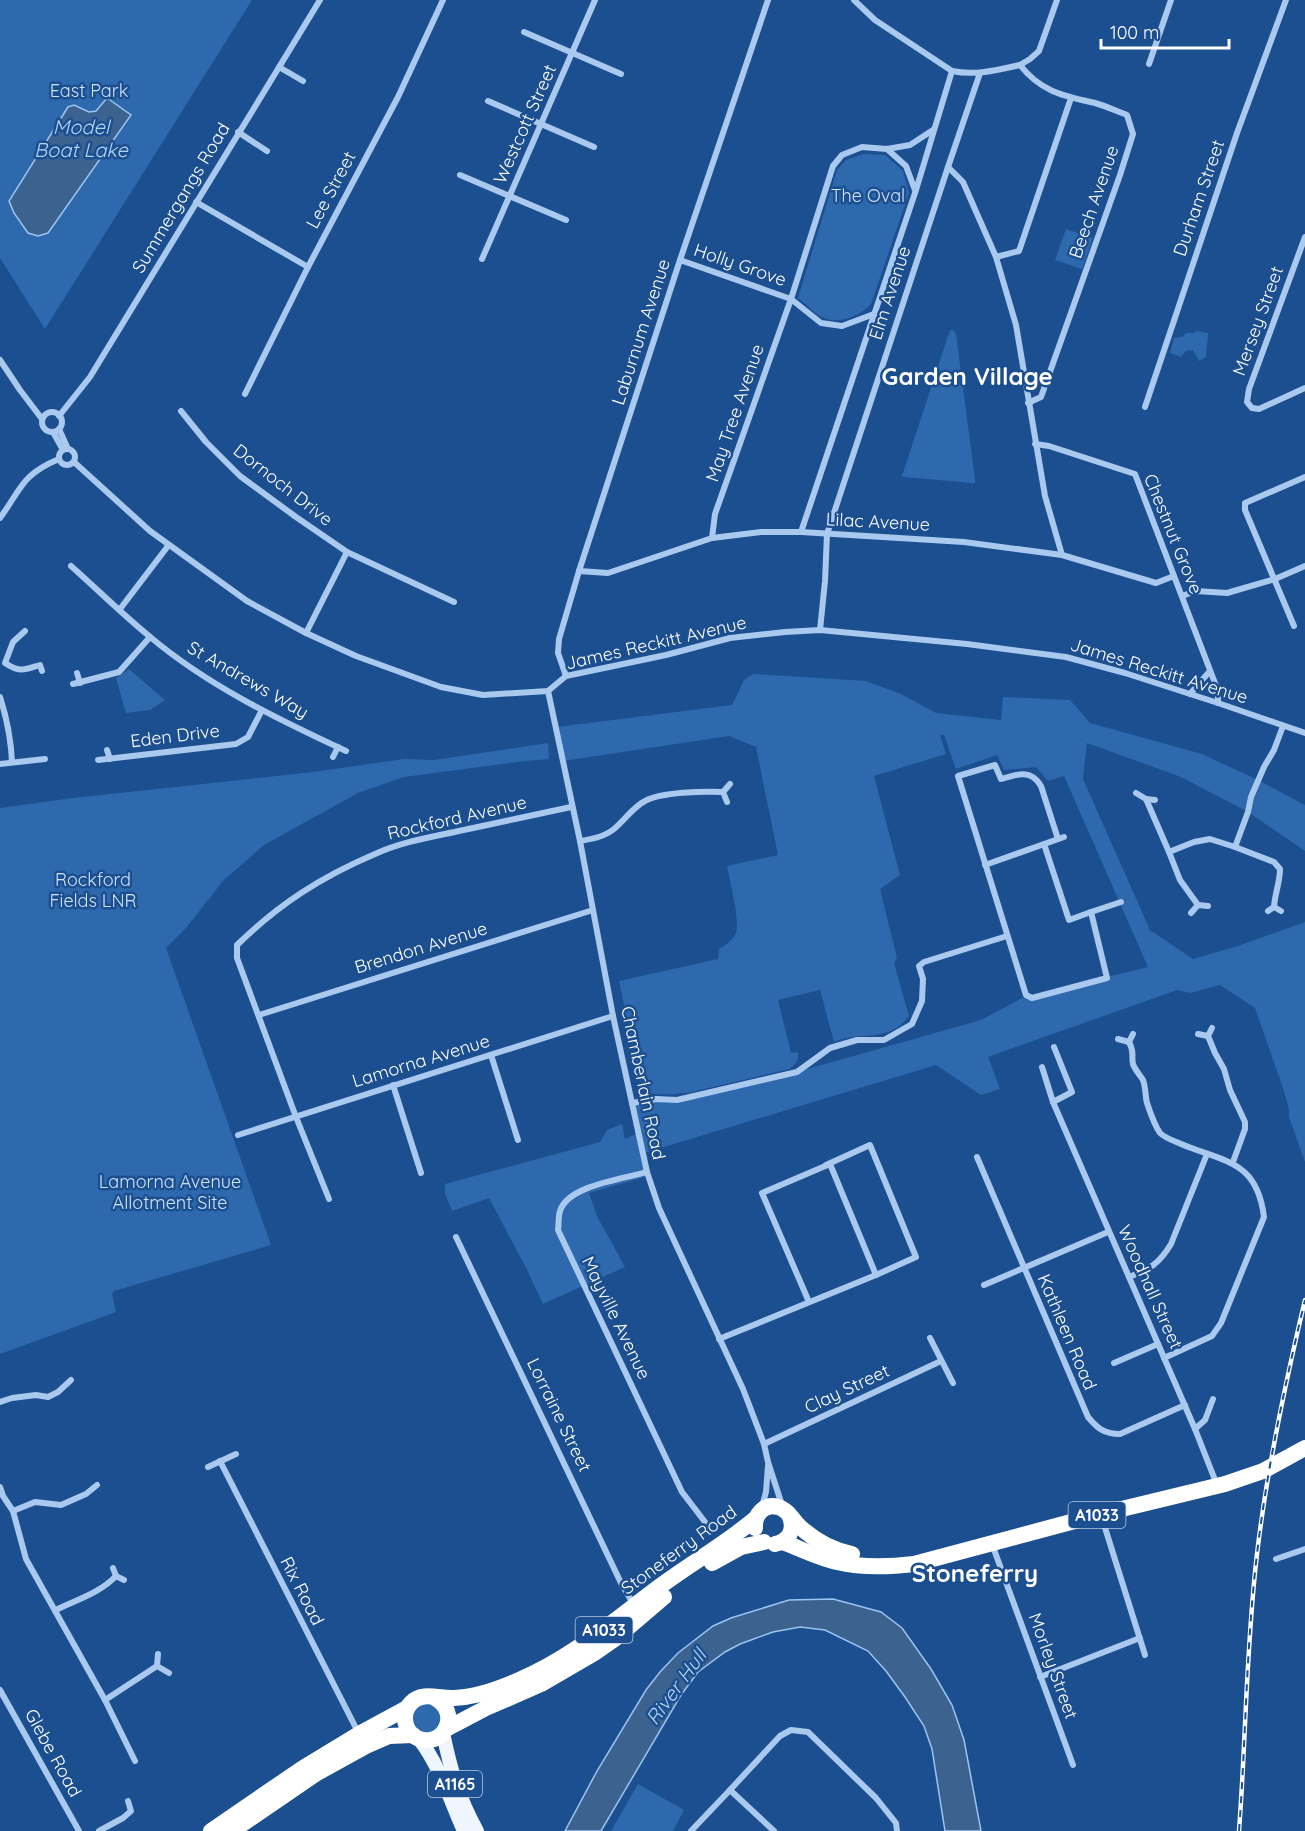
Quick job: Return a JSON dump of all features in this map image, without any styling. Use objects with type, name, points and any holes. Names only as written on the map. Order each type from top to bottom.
[{"type":"highway","name":"A1033","points":[[783,1542],[825,1558],[855,1566],[914,1564],[1101,1514],[1217,1486],[1263,1471],[1305,1448]]},
{"type":"highway","points":[[771,1507],[787,1513],[792,1528],[788,1538],[774,1545],[764,1542],[756,1532],[758,1516],[771,1507]]},
{"type":"highway","name":"A1033","points":[[787,1513],[817,1540],[839,1552],[880,1557],[940,1557]]},
{"type":"highway","name":"Stoneferry Road","points":[[433,1697],[478,1695],[519,1680],[573,1652],[758,1516]]},
{"type":"highway","name":"Stoneferry Road","points":[[444,1731],[469,1716],[525,1692],[565,1671],[616,1638],[650,1608],[713,1562],[741,1547],[764,1542]]},
{"type":"highway","points":[[211,1831],[303,1768],[407,1708],[416,1699],[433,1697],[444,1704],[449,1716],[444,1731],[432,1739],[389,1736],[372,1743],[317,1773],[232,1831]]},
{"type":"highway","points":[[407,1708],[405,1723],[408,1730],[416,1737]]},
{"type":"main road","name":"A1165","points":[[444,1731],[454,1783],[477,1831]]},
{"type":"main road","name":"A1165","points":[[416,1737],[429,1752],[438,1768],[464,1831]]},
{"type":"street","name":"Summergangs Road","points":[[59,416],[90,376],[320,0]]},
{"type":"street","name":"Lee Street","points":[[245,394],[308,267],[398,97],[443,0]]},
{"type":"street","name":"Westcott Street","points":[[482,259],[595,0]]},
{"type":"street","name":"Laburnum Avenue","points":[[566,676],[558,653],[559,639],[579,571],[680,260],[768,0]]},
{"type":"street","points":[[854,0],[875,20],[952,71],[964,74],[1020,65],[1030,59],[1039,51],[1057,0]]},
{"type":"street","points":[[1149,64],[1172,0]]},
{"type":"street","name":"Durham Street","points":[[1145,407],[1237,133],[1286,0]]},
{"type":"street","points":[[524,32],[621,74]]},
{"type":"street","name":"Beech Avenue","points":[[1020,65],[1035,81],[1055,93],[1098,104],[1127,115],[1133,134],[1041,397],[1028,403]]},
{"type":"street","points":[[279,67],[303,81]]},
{"type":"street","name":"Elm Avenue","points":[[801,532],[915,190],[952,71]]},
{"type":"street","name":"Elm Avenue","points":[[820,630],[827,534],[980,73]]},
{"type":"street","points":[[996,257],[1018,251],[1071,98]]},
{"type":"street","points":[[488,101],[594,147]]},
{"type":"street","points":[[874,314],[842,326],[821,323],[790,299],[833,166],[842,155],[862,147],[887,149],[909,146],[933,130]]},
{"type":"street","points":[[238,132],[267,151]]},
{"type":"street","points":[[887,149],[906,166],[915,190]]},
{"type":"street","points":[[948,167],[963,182],[996,257],[1016,325],[1044,496],[1062,555]]},
{"type":"street","points":[[460,175],[566,220]]},
{"type":"street","points":[[196,202],[308,267]]},
{"type":"street","name":"Mersey Street","points":[[1305,237],[1249,389],[1247,402],[1252,408],[1259,409],[1305,388]]},
{"type":"street","name":"Holly Grove","points":[[680,260],[790,299]]},
{"type":"street","name":"May Tree Avenue","points":[[712,538],[715,514],[790,299]]},
{"type":"street","name":"James Reckitt Avenue","points":[[0,360],[42,419],[44,428],[56,431],[65,449],[74,454],[74,462],[168,546],[247,601],[306,633],[356,656],[441,687],[483,695],[548,691],[566,676],[666,656],[730,638],[820,630],[967,644],[1066,657],[1218,703],[1305,734]]},
{"type":"street","name":"Dornoch Drive","points":[[181,411],[206,442],[240,476],[296,517],[347,552],[454,602]]},
{"type":"street","points":[[42,419],[49,412],[59,416]]},
{"type":"street","name":"James Reckitt Avenue","points":[[56,431],[62,424],[59,416]]},
{"type":"street","name":"Chestnut Grove","points":[[1035,444],[1049,446],[1135,474],[1218,691],[1218,703]]},
{"type":"street","points":[[59,459],[65,449]]},
{"type":"street","points":[[59,459],[64,465],[74,462]]},
{"type":"street","points":[[0,519],[26,478],[46,464],[59,459]]},
{"type":"street","points":[[1294,626],[1245,510],[1245,502],[1305,477]]},
{"type":"street","name":"Lilac Avenue","points":[[579,571],[608,573],[712,538],[761,532],[801,532],[964,542],[1062,555],[1156,583],[1174,576]]},
{"type":"street","points":[[120,609],[168,546]]},
{"type":"street","points":[[306,633],[347,552]]},
{"type":"street","name":"St Andrews Way","points":[[71,566],[150,637],[208,679],[262,710],[346,751]]},
{"type":"street","points":[[1182,596],[1196,591],[1227,593],[1275,579],[1305,566]]},
{"type":"street","points":[[442,607],[446,599]]},
{"type":"street","points":[[25,631],[13,642],[10,653],[2,664],[15,670],[40,664],[42,670]]},
{"type":"street","points":[[77,673],[76,684],[119,672],[150,637]]},
{"type":"street","points":[[1190,694],[1210,672]]},
{"type":"street","name":"Chamberlain Road","points":[[548,691],[580,841],[613,1016],[647,1172],[659,1208],[743,1389],[787,1513]]},
{"type":"street","points":[[0,697],[9,722],[12,762]]},
{"type":"street","name":"Eden Drive","points":[[98,760],[236,744],[248,737],[262,710]]},
{"type":"street","points":[[1235,846],[1248,812],[1251,797],[1283,726]]},
{"type":"street","points":[[333,757],[338,747]]},
{"type":"street","name":"Eden Drive","points":[[106,750],[110,759]]},
{"type":"street","points":[[0,764],[45,759]]},
{"type":"street","points":[[986,865],[1061,838],[1036,779],[1026,774],[1001,779],[995,765],[958,776],[1026,995],[1032,998],[1107,978],[1091,912]]},
{"type":"street","points":[[723,792],[730,784]]},
{"type":"street","points":[[580,841],[602,836],[613,830],[645,800],[701,791],[723,792]]},
{"type":"street","points":[[723,792],[727,802]]},
{"type":"street","points":[[1136,793],[1146,799],[1155,800]]},
{"type":"street","points":[[1146,799],[1180,880],[1198,905],[1208,906]]},
{"type":"street","name":"Rockford Avenue","points":[[329,1199],[237,958],[237,945],[270,914],[294,897],[375,853],[406,843],[572,807]]},
{"type":"street","points":[[1169,852],[1194,842],[1210,839],[1235,846],[1274,862],[1280,869],[1274,909]]},
{"type":"street","points":[[1044,844],[1069,920],[1121,902]]},
{"type":"street","points":[[1191,913],[1198,905]]},
{"type":"street","name":"Brendon Avenue","points":[[259,1015],[593,910]]},
{"type":"street","points":[[632,1104],[656,1099],[677,1100],[797,1072],[830,1048],[857,1040],[884,1040],[912,1024],[922,1001],[923,979],[919,966],[924,962],[1007,936]]},
{"type":"street","name":"Lamorna Avenue","points":[[238,1135],[613,1016]]},
{"type":"street","points":[[1212,1028],[1208,1036],[1245,1122],[1245,1129],[1233,1162]]},
{"type":"street","points":[[1129,1042],[1133,1034]]},
{"type":"street","points":[[1198,1034],[1208,1036]]},
{"type":"street","points":[[1118,1039],[1129,1042],[1133,1050],[1134,1065],[1142,1079],[1147,1103],[1160,1132],[1166,1137],[1207,1154],[1233,1162],[1254,1182],[1262,1200],[1264,1217],[1221,1323],[1212,1335],[1164,1358]]},
{"type":"street","points":[[1053,1102],[1072,1092],[1054,1047]]},
{"type":"street","points":[[491,1055],[518,1140]]},
{"type":"street","name":"Woodhall Street","points":[[1042,1067],[1053,1102],[1196,1429],[1217,1486]]},
{"type":"street","points":[[393,1085],[421,1173]]},
{"type":"street","points":[[719,1339],[876,1275],[916,1257],[870,1145],[762,1193],[809,1302]]},
{"type":"street","points":[[1129,1277],[1152,1268],[1164,1257],[1207,1154]]},
{"type":"street","name":"Kathleen Road","points":[[976,1157],[1088,1417],[1100,1430],[1120,1434],[1185,1405]]},
{"type":"street","points":[[826,1165],[830,1164],[876,1275]]},
{"type":"street","name":"Mayville Avenue","points":[[647,1172],[572,1194],[560,1210],[558,1230],[682,1492],[705,1522]]},
{"type":"street","points":[[984,1285],[1108,1232]]},
{"type":"street","name":"Lorraine Street","points":[[456,1237],[621,1583],[635,1605]]},
{"type":"street","points":[[930,1338],[953,1383]]},
{"type":"street","points":[[1114,1363],[1158,1344]]},
{"type":"street","name":"Clay Street","points":[[764,1444],[942,1361]]},
{"type":"street","points":[[0,1402],[36,1395],[48,1397],[58,1392],[71,1380]]},
{"type":"street","points":[[1196,1429],[1205,1419],[1213,1399]]},
{"type":"street","points":[[208,1467],[236,1454]]},
{"type":"street","name":"Rix Road","points":[[220,1461],[359,1734]]},
{"type":"street","name":"Chamberlain Road","points":[[758,1516],[766,1492],[768,1462]]},
{"type":"street","points":[[13,1511],[35,1502],[61,1505],[86,1494],[97,1485]]},
{"type":"street","points":[[0,1487],[13,1511],[26,1559],[105,1700],[135,1761]]},
{"type":"street","points":[[1101,1514],[1145,1655]]},
{"type":"street","name":"Morley Street","points":[[992,1544],[1073,1765]]},
{"type":"street","points":[[1276,1559],[1305,1549]]},
{"type":"street","points":[[113,1568],[116,1576],[124,1580]]},
{"type":"street","points":[[56,1610],[94,1592],[116,1576]]},
{"type":"street","points":[[1040,1677],[1140,1638]]},
{"type":"street","points":[[158,1654],[158,1666]]},
{"type":"street","points":[[105,1700],[158,1666]]},
{"type":"street","points":[[158,1666],[170,1674]]},
{"type":"street","name":"Glebe Road","points":[[0,1690],[79,1831]]},
{"type":"street","points":[[691,1831],[780,1737],[791,1730],[808,1732],[876,1798],[896,1823],[897,1831]]},
{"type":"street","points":[[730,1790],[774,1831]]},
{"type":"street","points":[[99,1831],[123,1818],[130,1811],[128,1801]]},
{"type":"green space","name":"East Park","points":[[0,0],[252,0],[45,329],[0,258]]},
{"type":"green space","name":"The Oval","points":[[863,154],[885,155],[903,171],[909,193],[871,304],[850,318],[830,320],[818,314],[798,298],[837,170],[846,160]]},
{"type":"green space","points":[[1066,229],[1093,238],[1082,269],[1055,260]]},
{"type":"green space","points":[[950,330],[956,334],[975,483],[902,476]]},
{"type":"green space","points":[[1196,331],[1208,333],[1206,357],[1199,361],[1193,350],[1186,351],[1181,357],[1170,353],[1174,338]]},
{"type":"green space","points":[[129,669],[165,700],[150,710],[126,713],[116,678]]},
{"type":"green space","points":[[753,674],[866,681],[901,694],[936,713],[1001,720],[1003,697],[1070,700],[1090,723],[1202,754],[1305,805],[1305,851],[1248,812],[1181,777],[1087,743],[1083,779],[1150,930],[1193,959],[1305,922],[1305,1162],[1289,1117],[1284,1091],[1255,1008],[1220,985],[1190,993],[1177,990],[988,1057],[1000,1089],[981,1095],[936,1065],[644,1153],[648,1176],[589,1193],[597,1216],[625,1267],[543,1304],[489,1198],[452,1211],[445,1193],[445,1184],[600,1142],[607,1130],[622,1124],[625,1139],[638,1133],[632,1103],[677,1100],[797,1072],[981,1020],[1022,998],[1148,967],[1064,776],[1048,781],[1036,767],[1004,770],[997,755],[956,769],[944,735],[940,735],[946,754],[874,776],[900,875],[880,889],[897,958],[894,963],[909,1016],[901,1025],[892,1030],[834,1042],[820,990],[778,1000],[791,1053],[798,1052],[796,1062],[789,1069],[692,1092],[659,1094],[642,1090],[619,981],[718,959],[719,949],[735,936],[737,919],[727,866],[778,855],[756,747],[729,736],[563,761],[557,727],[732,705],[744,680]]},
{"type":"green space","name":"Rockford Fields LNR","points":[[548,743],[549,759],[404,777],[358,793],[264,845],[223,881],[186,928],[166,948],[271,1245],[114,1291],[112,1294],[116,1312],[0,1354],[0,808],[313,772],[404,759],[434,760]]},
{"type":"green space","points":[[434,1703],[444,1719],[434,1734],[416,1731],[410,1714],[415,1705]]},
{"type":"green space","points":[[638,1784],[684,1810],[673,1831],[611,1831]]},
{"type":"water","name":"Model Boat Lake","points":[[107,98],[131,115],[48,233],[38,236],[28,233],[14,213],[9,201],[68,107],[74,105],[89,112],[96,111]]},
{"type":"water","name":"River Hull","points":[[833,1599],[881,1612],[902,1628],[931,1669],[952,1705],[964,1740],[981,1831],[945,1831],[932,1749],[924,1726],[886,1671],[868,1651],[825,1630],[800,1627],[773,1632],[740,1644],[698,1672],[681,1695],[601,1831],[565,1831],[597,1771],[646,1690],[678,1653],[713,1626],[731,1618],[789,1600]]},
{"type":"railway","points":[[1239,1831],[1257,1554],[1277,1426],[1305,1300]]},
{"type":"district","name":"Garden Village","points":[[967,377]]},
{"type":"district","name":"Stoneferry","points":[[975,1574]]},
{"type":"park label","name":"Lamorna Avenue Allotment Site","points":[[170,1192]]}]
